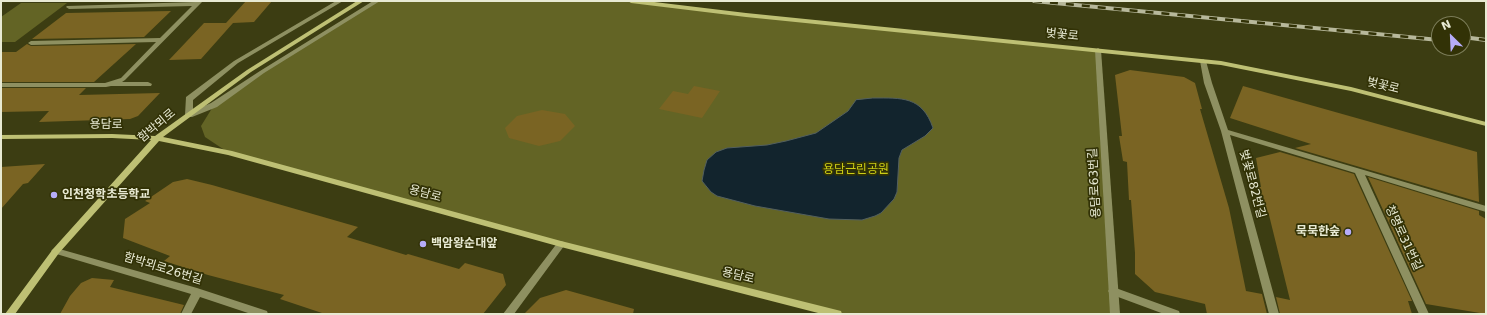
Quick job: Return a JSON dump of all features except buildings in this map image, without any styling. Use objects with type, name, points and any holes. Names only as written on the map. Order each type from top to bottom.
[{"type":"street","points":[[340,1],[236,62],[222,72],[189,99],[189,115],[214,105],[262,72],[377,1]]},
{"type":"street","name":"함박뫼로","points":[[10,314],[56,251],[157,138],[249,71],[361,1]]},
{"type":"street","name":"벚꽃로","points":[[630,1],[746,15],[1221,63],[1351,89],[1486,124]]},
{"type":"street","points":[[69,7],[199,2]]},
{"type":"street","points":[[106,84],[123,79],[199,2]]},
{"type":"street","points":[[31,43],[161,40]]},
{"type":"street","name":"용담로63번길","points":[[1098,50],[1115,314]]},
{"type":"street","name":"벚꽃로82번길","points":[[1203,61],[1208,83],[1225,131],[1274,314]]},
{"type":"street","points":[[1,86],[148,84]]},
{"type":"street","points":[[1225,131],[1486,209]]},
{"type":"street","name":"용담로","points":[[1,137],[112,136],[157,138],[229,153],[562,244],[836,314]]},
{"type":"street","name":"청명로31번길","points":[[1359,172],[1424,314]]},
{"type":"street","points":[[508,314],[562,244]]},
{"type":"street","name":"함박뫼로26번길","points":[[56,251],[197,292],[263,314]]},
{"type":"street","points":[[1114,291],[1175,314]]},
{"type":"street","points":[[186,314],[197,292]]},
{"type":"green space","name":"용담근린공원","points":[[377,1],[632,1],[746,15],[1098,50],[1114,314],[834,314],[561,244],[229,153],[205,137],[201,126],[214,105],[262,72]]},
{"type":"green space","points":[[21,3],[67,3],[15,42],[1,42],[1,17]]},
{"type":"water","points":[[873,98],[902,99],[917,104],[923,110],[933,128],[925,136],[902,150],[899,158],[897,192],[894,199],[881,213],[875,216],[862,220],[829,219],[755,206],[717,196],[711,192],[702,181],[707,160],[716,152],[727,148],[767,145],[816,133],[848,111],[856,100]]},
{"type":"railway","points":[[1034,1],[1431,39]]},
{"type":"railway","points":[[1471,38],[1486,40]]},
{"type":"place","name":"인천청학초등학교","points":[[54,195]]},
{"type":"place","name":"묵묵한숲","points":[[1348,232]]},
{"type":"place","name":"백암왕순대앞","points":[[423,244]]}]
